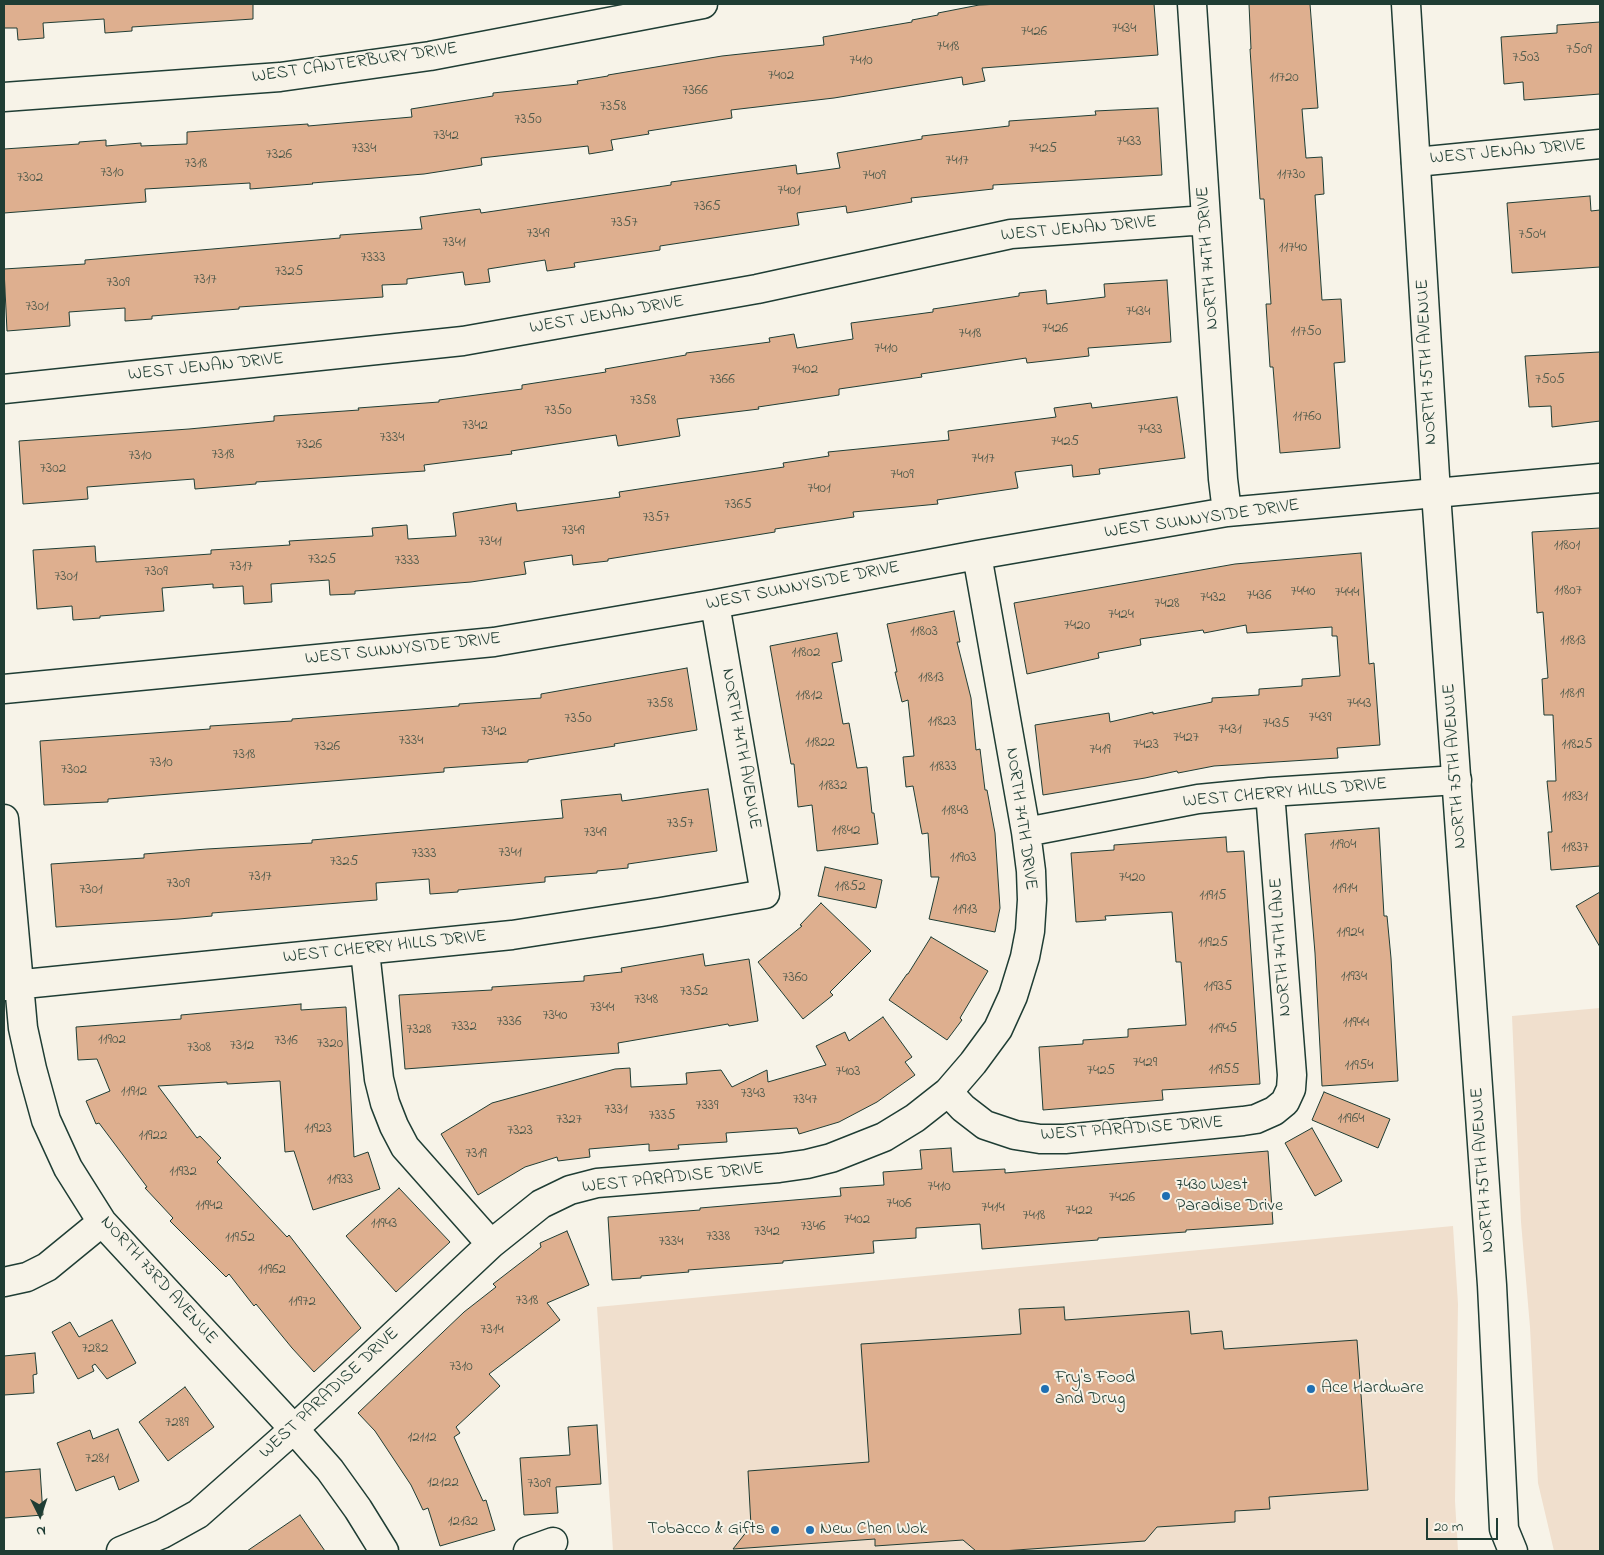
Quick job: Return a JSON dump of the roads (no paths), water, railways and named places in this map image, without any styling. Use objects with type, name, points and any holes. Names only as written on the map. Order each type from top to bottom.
[{"type":"street","name":"WEST CANTERBURY DRIVE","points":[[4,97],[280,77],[430,56],[703,4]]},
{"type":"street","name":"NORTH 74TH DRIVE","points":[[1192,4],[1223,479],[1227,512]]},
{"type":"street","name":"NORTH 75TH AVENUE","points":[[1406,4],[1436,493],[1492,1285],[1504,1544]]},
{"type":"street","name":"WEST JENAN DRIVE","points":[[1416,162],[1600,144]]},
{"type":"street","name":"WEST JENAN DRIVE","points":[[4,388],[463,341],[757,289],[1011,234],[1206,220]]},
{"type":"street","name":"WEST SUNNYSIDE DRIVE","points":[[4,689],[494,642],[1227,512],[1600,478]]},
{"type":"street","name":"NORTH 74TH DRIVE","points":[[948,1092],[974,1063],[998,1029],[1013,996],[1026,957],[1032,900],[1031,871],[1026,832],[977,555]]},
{"type":"street","name":"NORTH 74TH AVENUE","points":[[715,604],[765,894]]},
{"type":"street","name":"WEST CHERRY HILLS DRIVE","points":[[1026,832],[1198,799],[1270,792],[1457,780]]},
{"type":"street","name":"NORTH 74TH LANE","points":[[1270,792],[1292,1075],[1291,1089],[1285,1102]]},
{"type":"street","name":"NORTH 73RD AVENUE","points":[[4,820],[11,986],[46,1120],[68,1168],[102,1222],[330,1470],[384,1551]]},
{"type":"street","name":"WEST CHERRY HILLS DRIVE","points":[[11,986],[512,935],[765,894]]},
{"type":"street","points":[[366,951],[379,1079],[385,1103],[394,1126],[405,1147],[491,1244]]},
{"type":"street","name":"WEST PARADISE DRIVE","points":[[121,1551],[162,1534],[198,1514],[294,1429],[491,1244],[541,1204],[570,1190],[597,1183],[779,1168],[823,1160],[884,1137],[916,1118],[948,1092],[963,1108],[985,1125],[1015,1135],[1040,1139],[1065,1139],[1243,1121],[1256,1119],[1274,1111],[1285,1102]]},
{"type":"street","points":[[4,1282],[27,1277],[46,1267],[102,1222]]},
{"type":"place","name":"7430 West Paradise Drive","points":[[1166,1196]]},
{"type":"place","name":"Fry's Food and Drug","points":[[1045,1389]]},
{"type":"place","name":"Ace Hardware","points":[[1311,1389]]},
{"type":"place","name":"Tobacco & Gifts","points":[[775,1530]]},
{"type":"place","name":"New Chen Wok","points":[[810,1530]]}]
